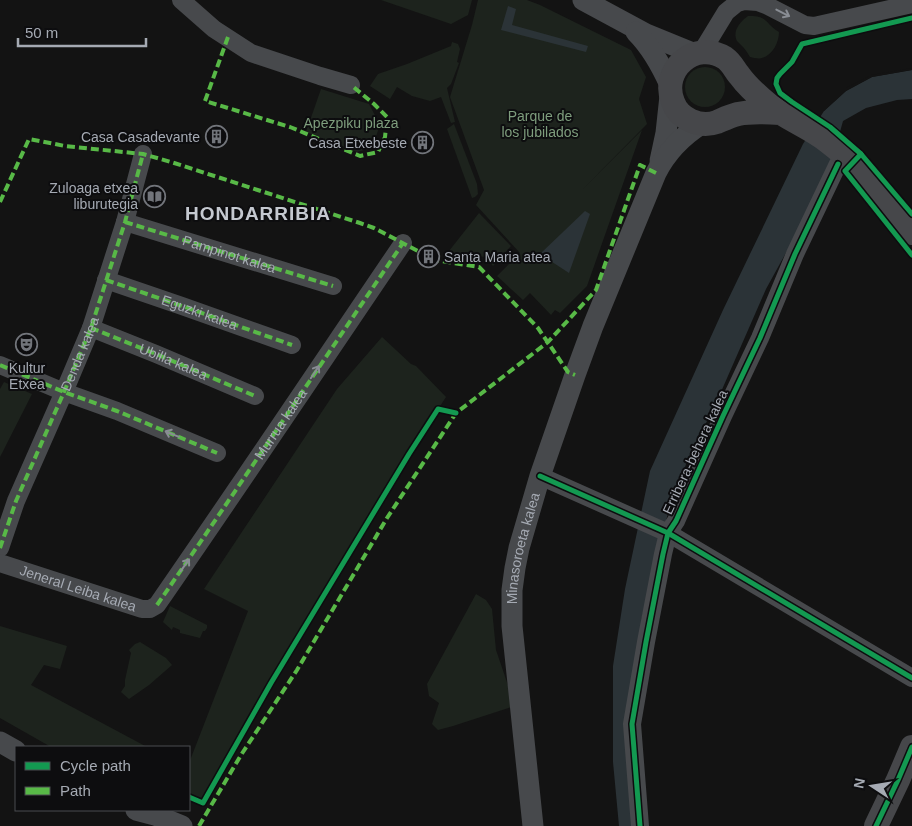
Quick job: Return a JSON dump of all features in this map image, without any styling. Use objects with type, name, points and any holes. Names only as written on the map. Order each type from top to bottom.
[{"type":"main road","points":[[732,66],[741,84],[741,93],[733,111],[718,122],[699,123],[682,115],[675,106],[670,90],[673,74],[678,65],[686,58],[698,53],[716,54],[732,66],[757,95],[780,113],[826,140],[846,164],[912,233]]},
{"type":"main road","points":[[726,117],[752,112],[780,113]]},
{"type":"main road","points":[[876,826],[912,747]]},
{"type":"main road","points":[[886,826],[912,773]]},
{"type":"street","points":[[181,0],[214,29],[251,53],[311,74],[351,85]]},
{"type":"street","points":[[583,0],[631,27],[663,42],[698,53],[732,7],[751,1],[766,5],[806,25],[814,26],[912,4]]},
{"type":"street","points":[[732,7],[722,38],[732,66]]},
{"type":"street","points":[[631,27],[643,38],[653,52],[662,68],[670,90]]},
{"type":"street","name":"Minasoroeta kalea","points":[[533,826],[512,626],[511,607],[515,568],[540,476],[593,326],[656,173],[666,133],[670,90]]},
{"type":"street","name":"Minasoroeta kalea","points":[[656,173],[676,143],[703,123]]},
{"type":"street","name":"Denda kalea","points":[[0,548],[16,501],[91,328],[125,222],[143,154]]},
{"type":"street","name":"Erribera-behera kalea","points":[[640,826],[632,724],[667,532],[676,521],[760,338],[795,254],[846,164]]},
{"type":"street","name":"Pampinot kalea","points":[[125,222],[333,286]]},
{"type":"street","name":"Murrua kalea","points":[[157,605],[403,243]]},
{"type":"street","name":"Eguzki kalea","points":[[106,280],[292,345]]},
{"type":"street","name":"Ubilla kalea","points":[[91,328],[256,396]]},
{"type":"street","points":[[0,365],[217,453]]},
{"type":"street","points":[[540,476],[667,532],[912,678]]},
{"type":"street","name":"Jeneral Leiba kalea","points":[[0,563],[142,610],[150,609],[157,605]]},
{"type":"street","points":[[0,742],[15,750]]},
{"type":"street","points":[[140,811],[182,826]]},
{"type":"green space","points":[[381,0],[472,0],[468,15],[451,24]]},
{"type":"green space","name":"Parque de los jubilados","points":[[478,0],[527,0],[540,5],[631,50],[646,77],[639,99],[647,124],[582,190],[642,130],[587,286],[560,313],[555,310],[551,315],[530,293],[523,300],[497,276],[520,253],[476,205],[484,190],[450,97]]},
{"type":"green space","points":[[748,16],[763,19],[779,32],[775,48],[762,58],[750,57],[737,41],[736,30]]},
{"type":"green space","points":[[452,42],[458,44],[460,49],[457,62],[459,63],[451,84],[447,88],[455,122],[451,123],[441,97],[430,101],[412,96],[397,87],[390,99],[370,86],[378,74],[451,46]]},
{"type":"green space","points":[[709,67],[716,70],[722,76],[725,87],[724,95],[716,104],[709,107],[701,107],[694,104],[686,95],[685,83],[688,76],[697,68]]},
{"type":"green space","name":"Apezpiku plaza","points":[[321,89],[369,104],[380,125],[372,148],[357,152],[306,132]]},
{"type":"green space","points":[[454,124],[477,184],[478,194],[472,198],[447,129]]},
{"type":"green space","points":[[479,213],[511,246],[493,266],[485,257],[465,254],[463,258],[445,256]]},
{"type":"green space","points":[[382,337],[411,364],[416,366],[446,397],[409,454],[271,683],[203,803],[190,797],[190,760],[248,611],[204,589],[337,389]]},
{"type":"green space","points":[[4,382],[32,394],[0,457],[0,389]]},
{"type":"green space","points":[[476,594],[486,600],[492,609],[496,650],[515,706],[438,730],[432,724],[439,703],[429,696],[427,684]]},
{"type":"green space","points":[[170,606],[207,625],[200,638],[180,633],[180,630],[173,627],[172,630],[163,622]]},
{"type":"green space","points":[[0,626],[67,646],[60,669],[44,665],[31,685],[145,746],[49,746],[0,718]]},
{"type":"green space","points":[[140,642],[166,658],[172,665],[129,699],[121,692],[125,686],[131,653],[129,650]]},
{"type":"shaded area","points":[[508,6],[516,9],[512,25],[588,46],[586,52],[501,30]]},
{"type":"shaded area","points":[[912,70],[912,99],[897,100],[866,108],[843,121],[831,164],[821,189],[766,289],[717,401],[688,459],[670,506],[642,617],[631,699],[635,826],[619,826],[613,762],[613,666],[625,589],[650,471],[723,310],[803,144],[824,111],[846,91],[872,77]]},
{"type":"shaded area","points":[[585,211],[590,214],[569,273],[540,254]]},
{"type":"pier","points":[[912,68],[912,70],[872,77],[846,91],[824,111],[822,110],[844,89],[871,75]]},
{"type":"marked path","points":[[228,37],[205,101],[290,127],[360,156],[378,152],[385,137],[387,117],[351,85]]},
{"type":"marked path","points":[[0,202],[29,139],[65,146],[143,154],[171,162],[374,228],[435,260],[479,267],[538,328],[568,372],[575,375]]},
{"type":"marked path","points":[[0,548],[16,501],[91,328],[125,222],[143,154]]},
{"type":"marked path","points":[[199,826],[241,755],[297,670],[387,518],[456,413],[548,342],[596,290],[640,165],[656,173]]},
{"type":"marked path","points":[[125,222],[333,286]]},
{"type":"marked path","points":[[157,605],[403,243]]},
{"type":"marked path","points":[[106,280],[292,345]]},
{"type":"marked path","points":[[91,328],[255,396]]},
{"type":"marked path","points":[[0,365],[217,453]]},
{"type":"cycle path","points":[[912,18],[802,44],[792,62],[777,78],[776,84],[780,93],[830,127],[861,154],[912,214]]},
{"type":"cycle path","points":[[861,154],[845,171],[912,255]]},
{"type":"cycle path","points":[[640,826],[632,724],[668,533],[676,521],[760,338],[795,254],[838,164]]},
{"type":"cycle path","points":[[190,797],[203,803],[271,683],[438,409],[456,413]]},
{"type":"cycle path","points":[[540,476],[668,533],[912,678]]},
{"type":"cycle path","points":[[876,826],[912,747]]},
{"type":"place","name":"Casa Casadevante","points":[[216,137]]},
{"type":"place","name":"Casa Etxebeste","points":[[423,143]]},
{"type":"place","name":"Zuloaga etxea liburutegia","points":[[154,196]]},
{"type":"place","name":"Santa Maria atea","points":[[428,257]]},
{"type":"place","name":"Kultur Etxea","points":[[27,345]]},
{"type":"district","name":"HONDARRIBIA","points":[[258,213]]}]
